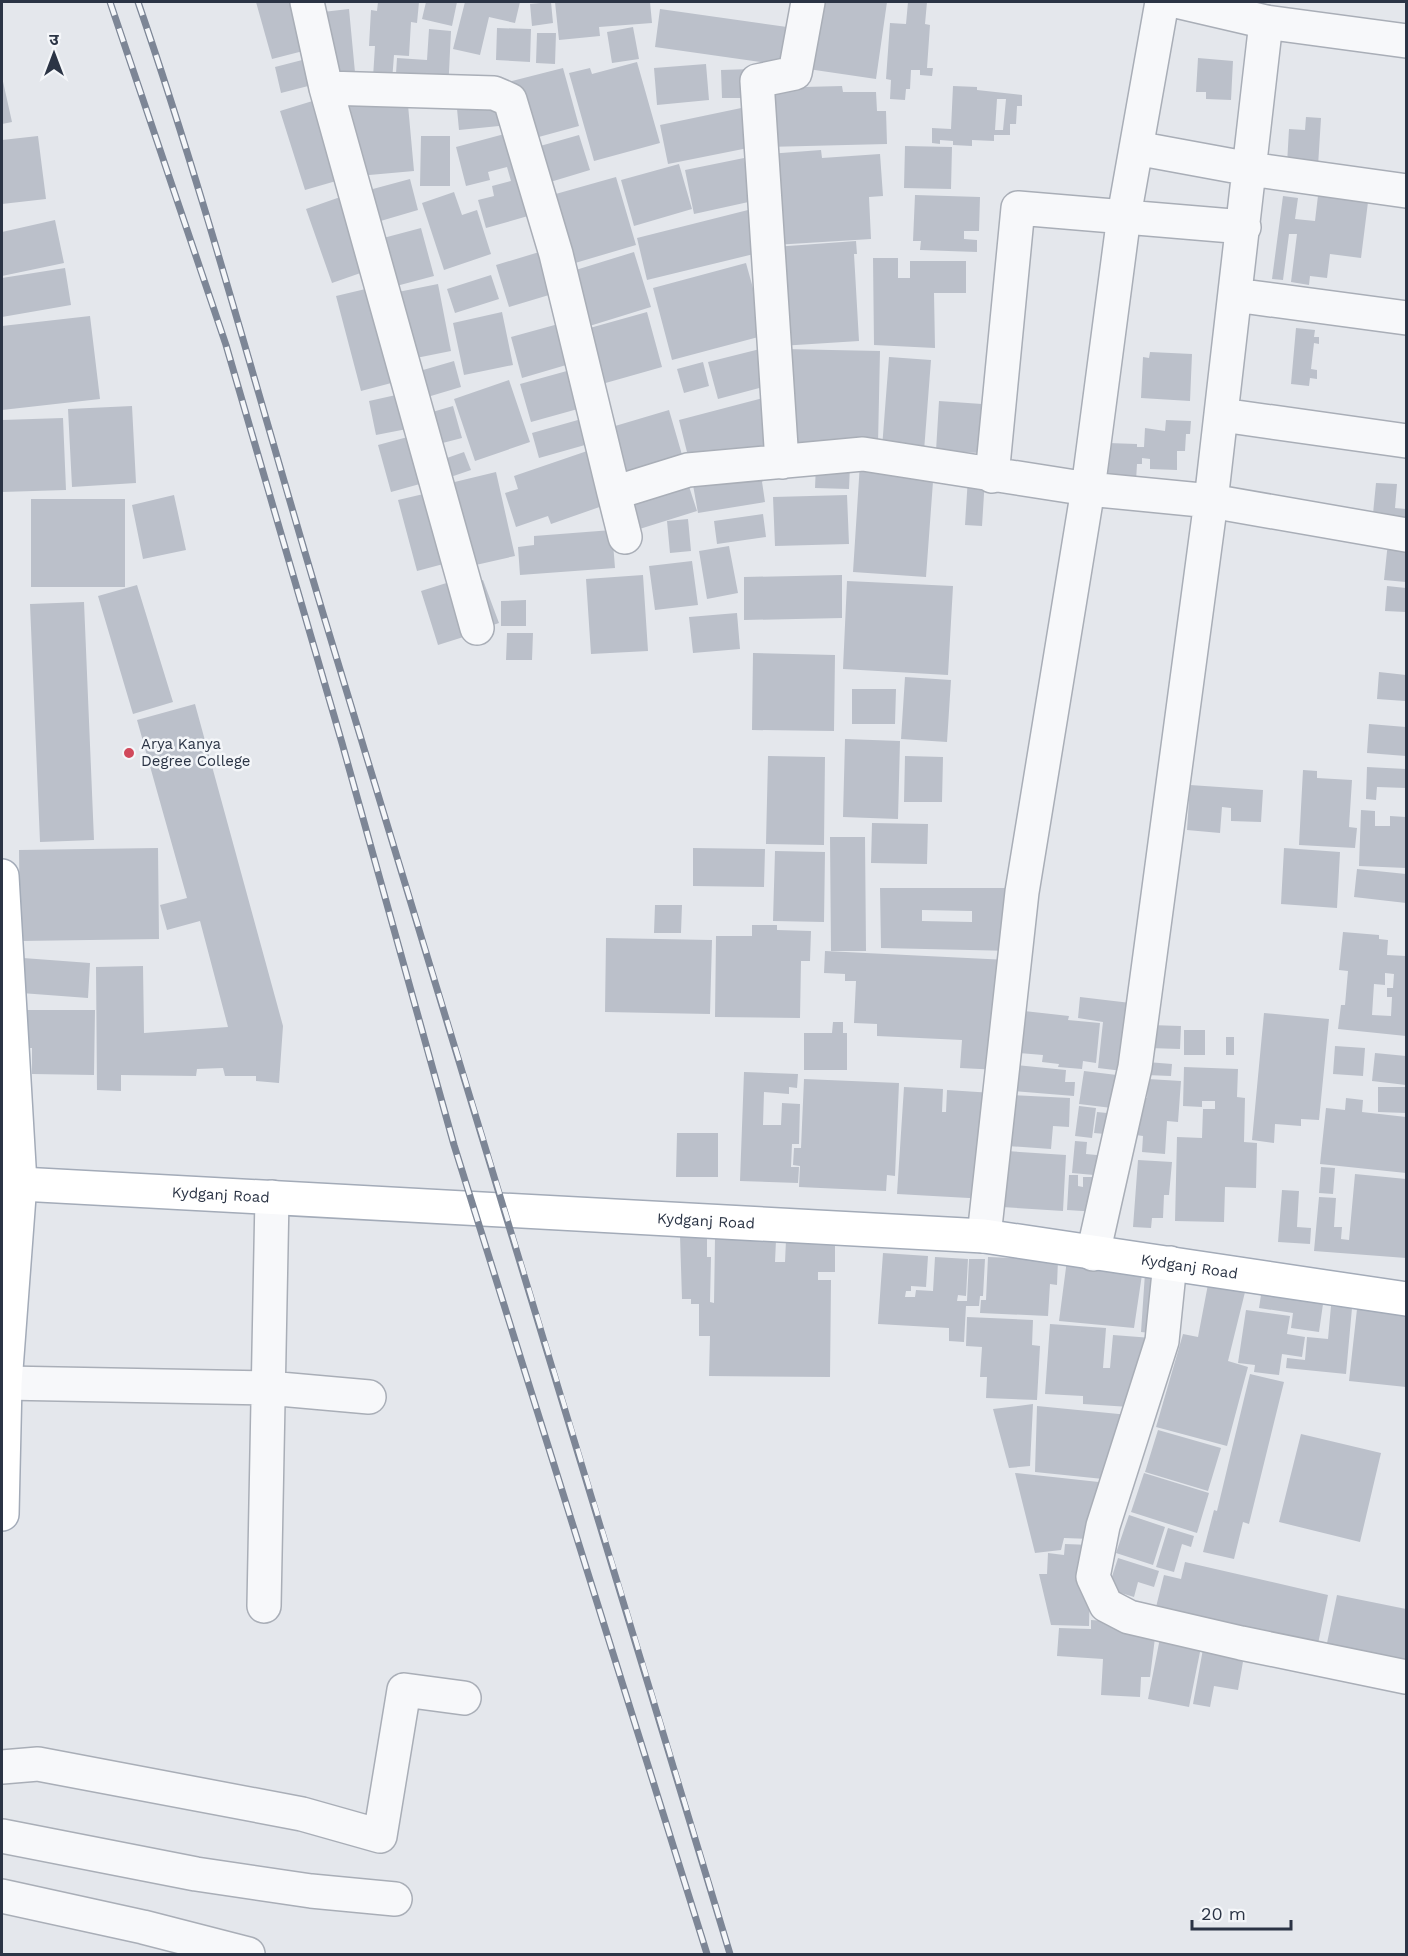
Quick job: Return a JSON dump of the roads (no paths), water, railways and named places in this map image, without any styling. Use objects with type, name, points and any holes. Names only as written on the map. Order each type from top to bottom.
[{"type":"main road","points":[[2,876],[11,1183],[2,1514]]},
{"type":"main road","name":"Kydganj Road","points":[[11,1183],[984,1236],[1407,1299]]},
{"type":"street","points":[[307,2],[326,88],[477,628]]},
{"type":"street","points":[[782,462],[758,81],[795,72],[808,2]]},
{"type":"street","points":[[984,1236],[1022,892],[1088,489],[1124,216],[1162,2]]},
{"type":"street","points":[[1180,2],[1266,22],[1407,40]]},
{"type":"street","points":[[1093,1254],[1136,1067],[1222,415],[1266,22]]},
{"type":"street","points":[[326,88],[494,93],[510,100],[556,254],[625,537]]},
{"type":"street","points":[[1136,148],[1250,169],[1407,191]]},
{"type":"street","points":[[992,476],[1018,208],[1244,227]]},
{"type":"street","points":[[1235,295],[1407,318]]},
{"type":"street","points":[[1222,415],[1407,441]]},
{"type":"street","points":[[614,493],[688,470],[863,454],[992,476],[1088,489],[1211,501],[1407,535]]},
{"type":"street","points":[[264,1606],[272,1197]]},
{"type":"street","points":[[1170,1263],[1162,1341],[1103,1526],[1093,1577],[1106,1605],[1140,1619],[1407,1677]]},
{"type":"street","points":[[5,1383],[268,1388],[369,1397]]},
{"type":"street","points":[[2,1767],[38,1764],[302,1814],[380,1836],[404,1690],[464,1698]]},
{"type":"street","points":[[2,1836],[196,1874],[311,1891],[395,1899]]},
{"type":"street","points":[[2,1896],[143,1927],[248,1954]]},
{"type":"railway","points":[[110,2],[226,345],[342,743],[454,1145],[707,1954]]},
{"type":"railway","points":[[138,2],[212,232],[325,620],[730,1954]]},
{"type":"place","name":"Arya Kanya Degree College","points":[[129,753]]}]
